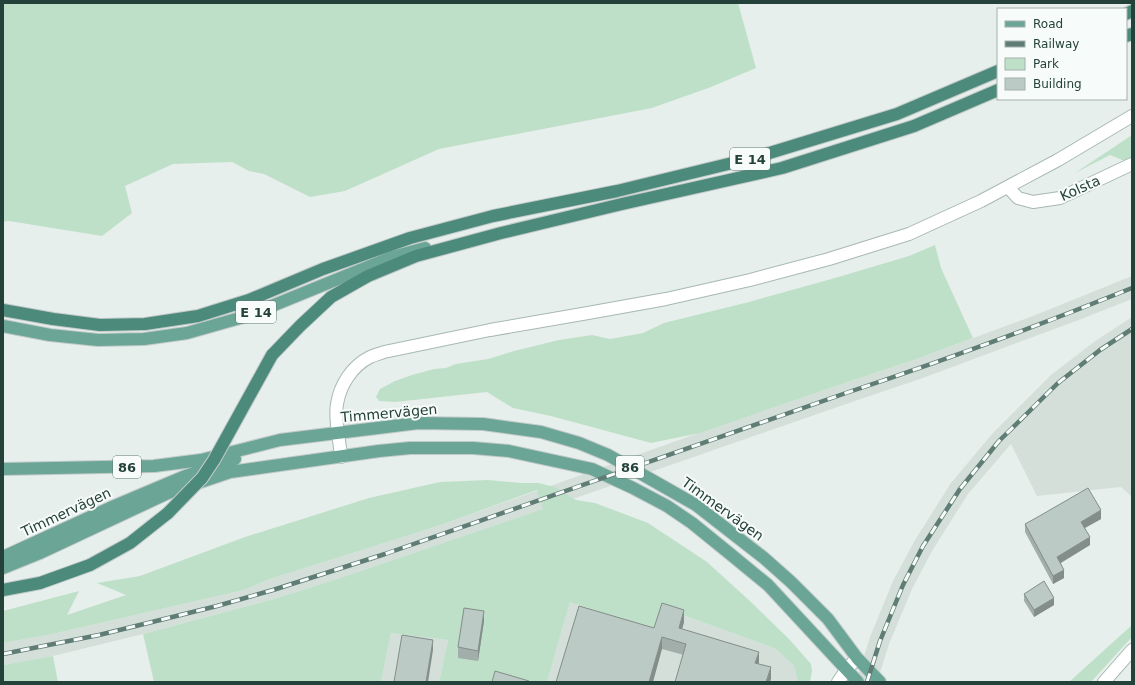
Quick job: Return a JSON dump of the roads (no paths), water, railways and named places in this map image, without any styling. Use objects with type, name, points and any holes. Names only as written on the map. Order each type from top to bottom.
[{"type":"highway","name":"E 14","points":[[3,310],[53,319],[100,325],[145,324],[198,316],[249,300],[322,270],[410,238],[493,216],[617,191],[753,158],[897,114],[997,71]]},
{"type":"highway","name":"E 14","points":[[3,590],[40,583],[90,565],[130,543],[168,513],[202,478],[214,460],[272,355],[300,326],[331,298],[368,276],[416,256],[500,233],[782,168],[914,126],[997,90]]},
{"type":"main road","name":"E 14","points":[[3,326],[50,335],[98,340],[144,340],[187,333],[246,316],[392,257],[486,232],[500,233]]},
{"type":"main road","name":"Timmervägen","points":[[3,557],[112,507],[183,477],[285,442],[289,439],[418,423],[483,424],[541,432],[579,443],[608,455],[696,505],[764,558],[791,582],[828,619],[857,658],[880,682]]},
{"type":"main road","name":"86","points":[[3,469],[154,466],[201,460],[289,439]]},
{"type":"main road","name":"Timmervägen","points":[[3,568],[40,553],[168,493],[230,472],[410,448],[473,448],[509,451],[592,469],[667,506],[697,527],[768,585],[858,682]]},
{"type":"street","points":[[341,457],[336,404],[342,388],[351,372],[359,364],[370,357],[384,352],[490,330],[666,298],[750,280],[829,259],[909,234],[1008,187],[1058,160],[1132,116]]},
{"type":"street","name":"Kolsta","points":[[1008,187],[1018,198],[1033,202],[1060,198],[1132,164]]},
{"type":"street","points":[[1104,682],[1132,650]]},
{"type":"street","points":[[838,682],[857,658]]},
{"type":"railway","points":[[3,654],[99,635],[217,606],[273,590],[385,554],[954,356],[1132,288]]},
{"type":"railway","points":[[867,682],[880,641],[903,585],[923,546],[960,489],[999,441],[1058,383],[1100,350],[1132,329]]}]
